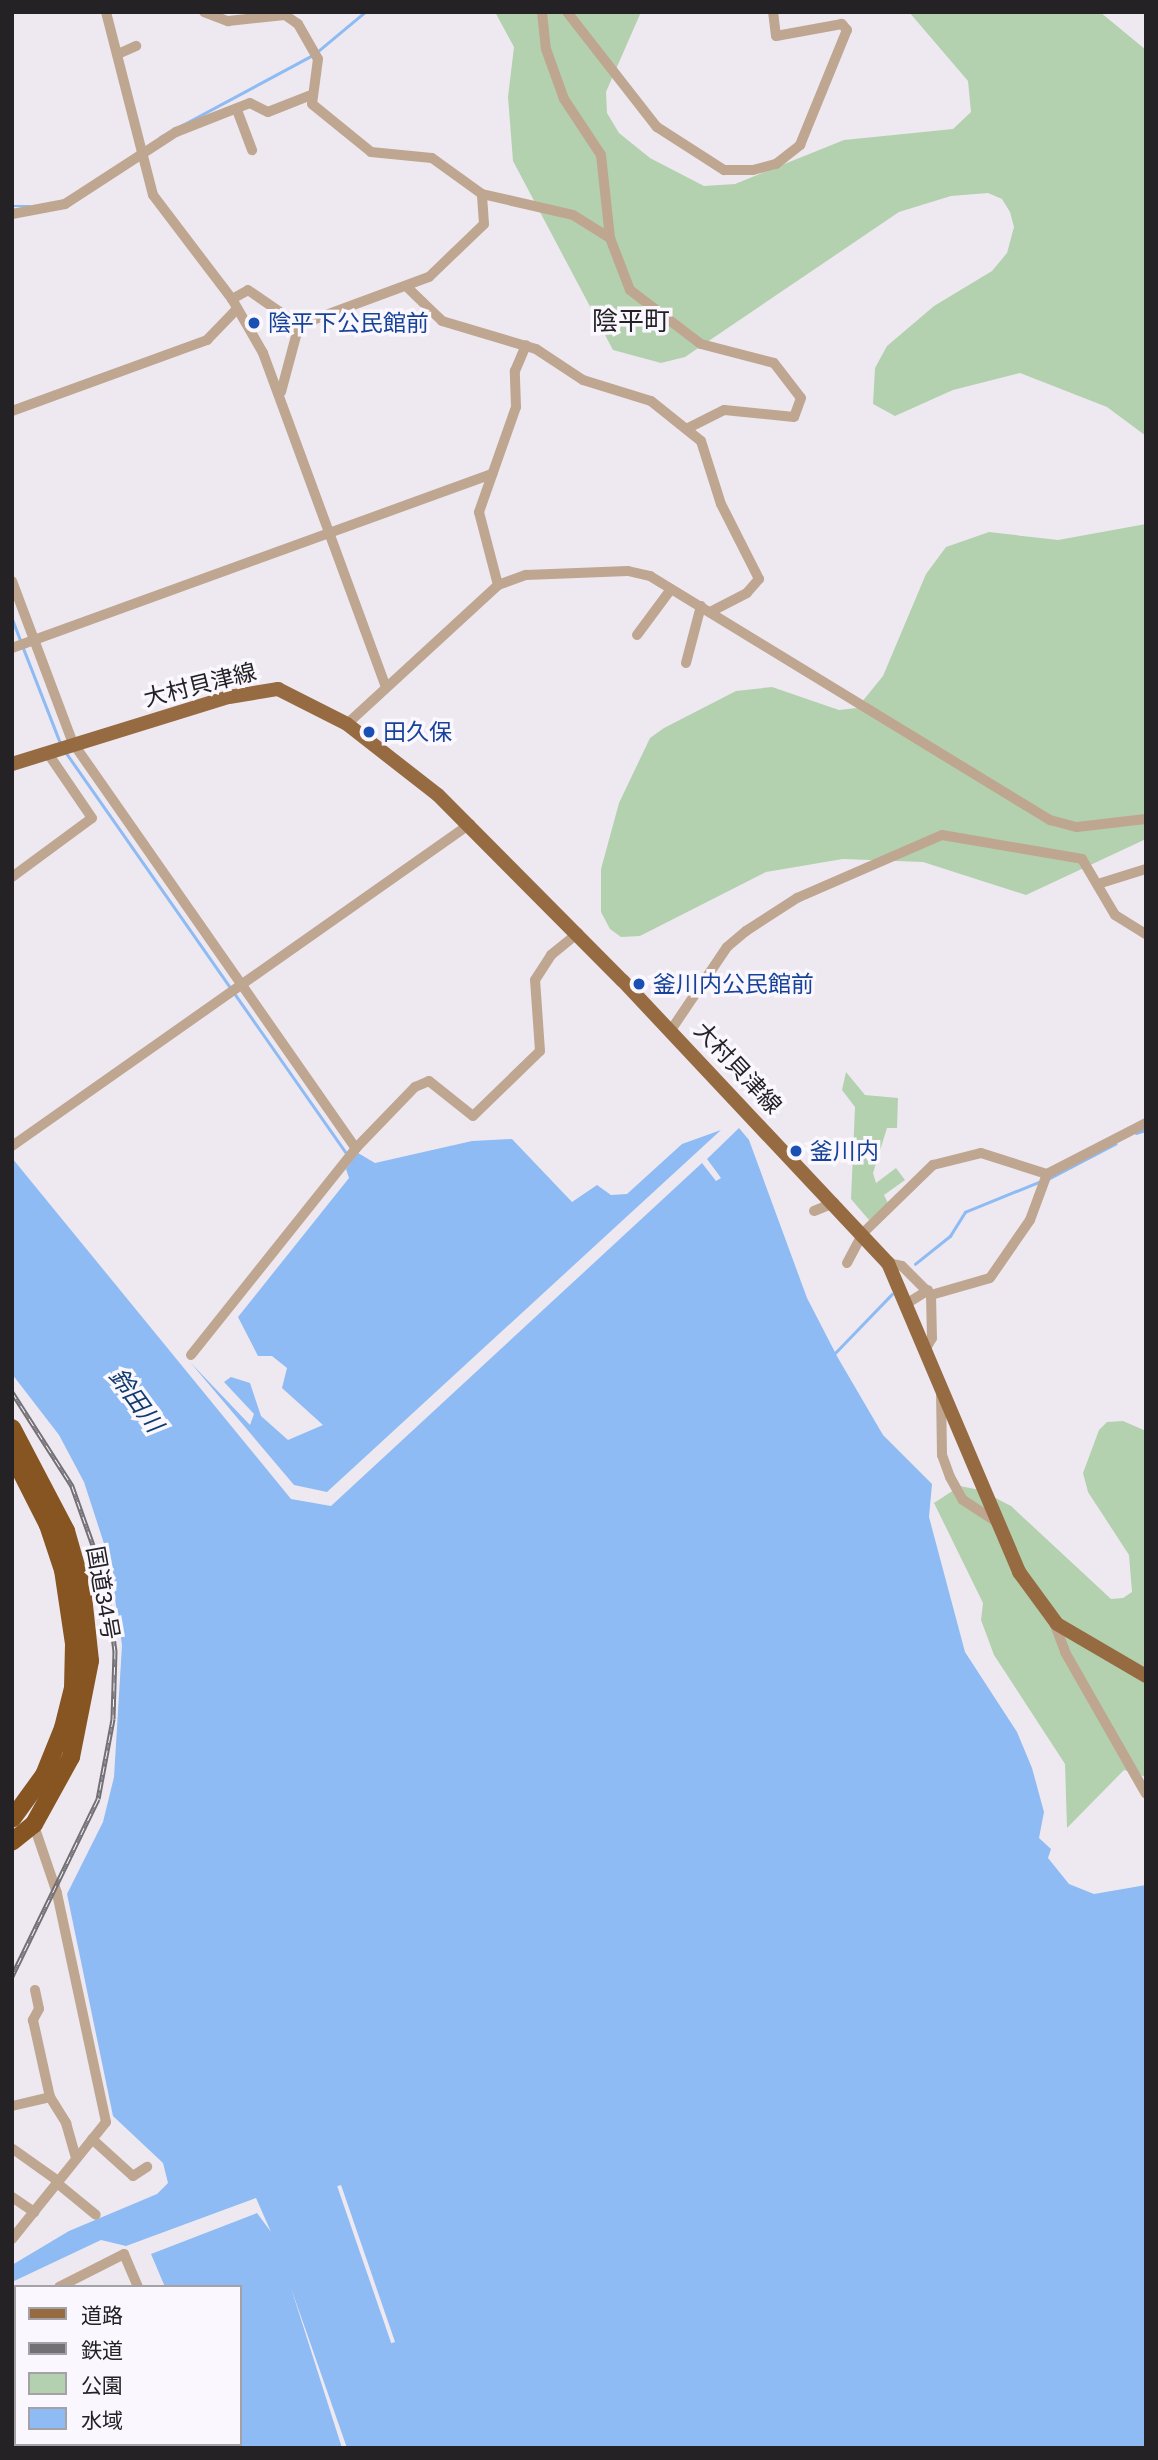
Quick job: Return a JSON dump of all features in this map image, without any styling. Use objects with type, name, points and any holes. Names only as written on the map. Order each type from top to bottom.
[{"type":"highway","name":"国道34号","points":[[12,1428],[66,1531],[82,1587],[90,1661],[71,1757],[34,1824],[12,1842]]},
{"type":"highway","name":"国道34号","points":[[12,1454],[52,1536],[74,1644],[73,1688],[63,1728],[18,1814]]},
{"type":"main road","name":"大村貝津線","points":[[12,764],[253,691],[278,689],[347,724],[470,824],[578,933],[863,1233],[888,1263],[995,1521],[1019,1572],[1052,1617],[1096,1652],[1146,1676]]},
{"type":"street","points":[[106,12],[161,211],[234,304],[281,392],[386,687]]},
{"type":"street","points":[[204,12],[228,21],[285,15],[307,38],[318,59],[311,95],[319,114],[370,152],[432,158],[482,194],[573,215],[610,238]]},
{"type":"street","points":[[542,12],[546,49],[564,99],[601,155],[610,238],[630,290],[701,344],[774,363],[801,398],[794,417],[735,409],[688,428]]},
{"type":"street","points":[[567,12],[657,127],[724,170],[753,170],[776,164],[800,145],[847,30],[842,24],[776,36],[773,12]]},
{"type":"street","points":[[118,54],[136,46]]},
{"type":"street","points":[[12,214],[65,204],[176,132],[250,103],[268,112],[311,95]]},
{"type":"street","points":[[237,110],[252,150]]},
{"type":"street","points":[[299,325],[349,302],[408,288],[445,265],[477,233],[486,211],[482,194]]},
{"type":"street","points":[[408,288],[442,321],[526,345],[583,380],[651,401],[688,428],[707,452],[722,504],[759,579],[747,593],[705,609],[685,663]]},
{"type":"street","points":[[12,411],[207,340],[248,290],[299,325]]},
{"type":"street","points":[[281,392],[299,325]]},
{"type":"street","points":[[498,585],[479,512],[516,407],[514,371],[526,345]]},
{"type":"street","points":[[14,647],[492,474]]},
{"type":"street","points":[[347,724],[498,585],[526,575],[628,571],[671,589],[705,609],[1051,820],[1077,827],[1146,819]]},
{"type":"street","points":[[12,581],[72,744],[356,1149]]},
{"type":"street","points":[[637,635],[671,589]]},
{"type":"street","points":[[12,877],[92,818],[52,751]]},
{"type":"street","points":[[12,1146],[470,824]]},
{"type":"street","points":[[671,1030],[727,947],[746,931],[797,898],[942,835],[1070,854],[1101,883],[1102,897],[1115,915],[1146,934]]},
{"type":"street","points":[[1101,883],[1146,869]]},
{"type":"street","points":[[191,1355],[356,1149],[422,1081],[473,1116],[540,1052],[535,979],[551,955],[578,933]]},
{"type":"street","points":[[905,1304],[929,1292],[990,1278],[1047,1178],[1146,1123]]},
{"type":"street","points":[[847,1263],[863,1233],[923,1172],[952,1158],[997,1154],[1047,1178]]},
{"type":"street","points":[[814,1211],[834,1203]]},
{"type":"street","points":[[888,1263],[902,1266],[929,1292],[932,1338],[925,1350]]},
{"type":"street","points":[[941,1391],[942,1455],[950,1477],[963,1500],[995,1521]]},
{"type":"street","points":[[1052,1617],[1065,1652],[1146,1794]]},
{"type":"street","points":[[12,2239],[106,2122],[57,1894],[34,1824],[18,1814]]},
{"type":"street","points":[[35,1990],[39,2009],[33,2020],[50,2097],[66,2123],[76,2159]]},
{"type":"street","points":[[12,2106],[50,2097]]},
{"type":"street","points":[[92,2139],[133,2176],[147,2168]]},
{"type":"street","points":[[13,2149],[58,2182],[96,2215]]},
{"type":"street","points":[[12,2197],[34,2212]]},
{"type":"street","points":[[63,2285],[124,2255],[137,2285]]},
{"type":"green space","points":[[495,12],[641,12],[606,92],[607,113],[619,133],[650,158],[704,186],[735,184],[844,140],[953,129],[971,112],[968,81],[909,12],[1100,12],[1146,50],[1146,436],[1107,407],[1020,373],[953,390],[895,416],[873,404],[875,368],[887,346],[934,306],[992,271],[1007,253],[1014,227],[1010,212],[1002,199],[988,193],[951,196],[899,212],[685,357],[661,363],[613,350],[513,161],[508,97],[514,47]]},
{"type":"green space","points":[[1146,524],[1146,839],[1026,895],[923,862],[843,859],[766,872],[640,936],[621,937],[610,929],[601,912],[601,869],[619,803],[650,738],[736,691],[772,687],[839,710],[857,708],[883,676],[926,574],[946,547],[989,532],[1058,540]]},
{"type":"green space","points":[[846,1072],[865,1095],[898,1098],[897,1128],[887,1128],[873,1173],[876,1183],[896,1168],[905,1180],[884,1195],[889,1205],[869,1220],[851,1199],[855,1107],[842,1090]]},
{"type":"green space","points":[[1123,1421],[1146,1431],[1146,1777],[1124,1770],[1067,1828],[1065,1764],[994,1655],[981,1620],[983,1603],[934,1503],[960,1486],[980,1490],[1011,1506],[1111,1599],[1123,1598],[1132,1592],[1129,1555],[1088,1492],[1083,1473],[1099,1430],[1107,1422]]},
{"type":"water","name":"鈴田川","points":[[739,1128],[749,1140],[807,1298],[838,1358],[883,1435],[932,1484],[929,1517],[965,1652],[1017,1732],[1032,1768],[1044,1812],[1039,1838],[1051,1849],[1048,1858],[1069,1884],[1094,1894],[1146,1885],[1146,2448],[347,2448],[291,2288],[342,2448],[167,2448],[242,2446],[242,2285],[164,2285],[151,2254],[257,2213],[271,2232],[256,2198],[126,2246],[101,2240],[12,2282],[12,2265],[69,2231],[157,2194],[168,2183],[163,2163],[113,2116],[67,1894],[103,1822],[114,1777],[122,1645],[109,1559],[84,1482],[59,1435],[12,1374],[12,1158],[291,1499],[331,1506],[702,1163],[716,1181],[721,1178],[707,1159]]},
{"type":"water","points":[[721,1130],[327,1492],[294,1485],[190,1362],[250,1425],[254,1414],[224,1382],[231,1377],[250,1383],[261,1416],[288,1440],[323,1425],[282,1388],[287,1368],[272,1356],[258,1356],[238,1317],[349,1178],[346,1169],[358,1153],[375,1163],[472,1141],[512,1139],[572,1202],[597,1185],[611,1195],[627,1194],[682,1144]]},
{"type":"pier","points":[[341,2185],[395,2342],[391,2343],[337,2186]]},
{"type":"waterway","points":[[317,52],[365,12]]},
{"type":"waterway","points":[[160,137],[311,56]]},
{"type":"waterway","points":[[12,206],[30,206]]},
{"type":"waterway","points":[[12,618],[21,641]]},
{"type":"waterway","points":[[23,647],[60,742]]},
{"type":"waterway","points":[[67,754],[354,1164]]},
{"type":"waterway","points":[[1136,1133],[1146,1130]]},
{"type":"waterway","points":[[1048,1179],[1115,1144]]},
{"type":"waterway","points":[[915,1264],[950,1236],[965,1212],[1041,1181]]},
{"type":"waterway","points":[[834,1354],[892,1294]]},
{"type":"railway","points":[[12,1392],[72,1486],[106,1582],[115,1651],[113,1719],[98,1799],[12,1976]]},
{"type":"place","name":"陰平下公民館前","points":[[254,323]]},
{"type":"place","name":"田久保","points":[[369,732]]},
{"type":"place","name":"釜川内公民館前","points":[[639,984]]},
{"type":"place","name":"釜川内","points":[[796,1151]]},
{"type":"district","name":"陰平町","points":[[631,322]]}]
